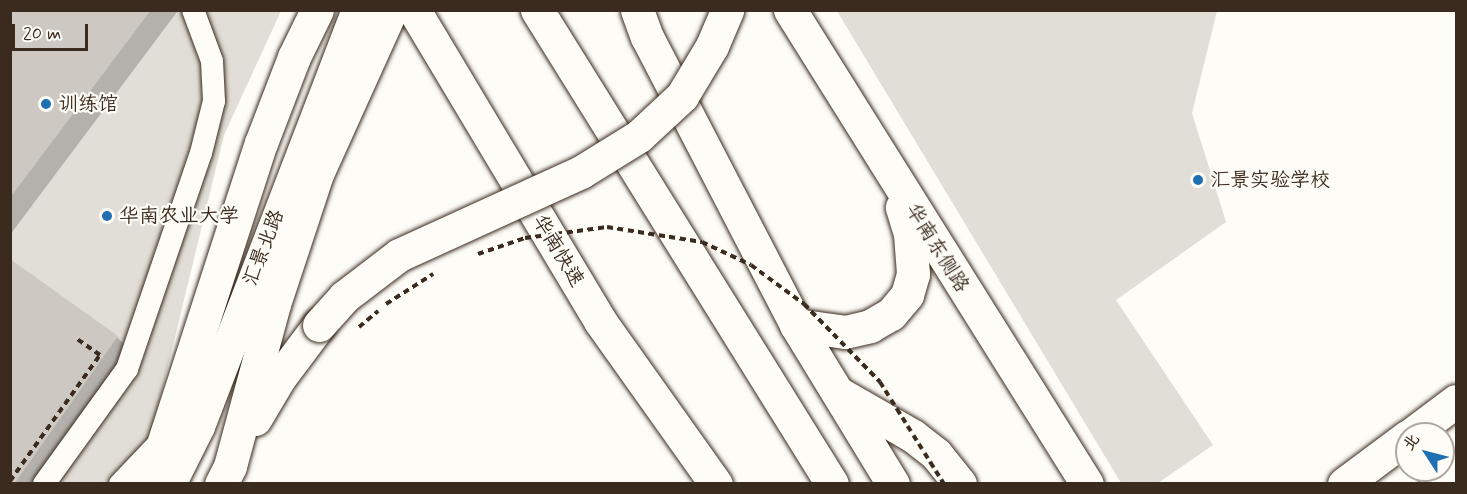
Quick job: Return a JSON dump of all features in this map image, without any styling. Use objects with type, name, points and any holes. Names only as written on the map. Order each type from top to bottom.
[{"type":"main road","points":[[150,483],[209,296],[265,132],[294,57],[317,10]]},
{"type":"main road","name":"汇景北路","points":[[226,475],[262,297],[358,10]]},
{"type":"main road","name":"汇景北路","points":[[169,483],[262,297],[391,10]]},
{"type":"main road","name":"华南快速","points":[[414,10],[600,321],[717,483]]},
{"type":"main road","points":[[537,10],[831,483]]},
{"type":"main road","points":[[637,10],[647,37],[796,325],[893,483]]},
{"type":"main road","points":[[226,475],[280,377],[319,325],[368,277],[399,255],[581,172],[639,136],[682,96],[712,46],[727,10]]},
{"type":"main road","name":"华南东侧路","points":[[790,10],[895,181],[1087,483]]},
{"type":"main road","points":[[796,325],[845,332],[870,326],[891,314],[907,295],[913,274],[913,253],[895,181]]},
{"type":"main road","points":[[600,321],[692,483]]},
{"type":"main road","points":[[838,393],[914,436],[936,454],[960,483]]},
{"type":"main road","points":[[1428,422],[1456,401]]},
{"type":"main road","points":[[1344,483],[1395,446]]},
{"type":"main road","points":[[1436,483],[1456,468]]},
{"type":"street","points":[[44,483],[128,369],[201,153],[214,101],[212,61],[193,10]]},
{"type":"street","points":[[120,483],[163,439]]},
{"type":"path","points":[[468,258],[525,238],[607,227],[702,242],[741,261],[804,304],[880,382],[944,483]]},
{"type":"path","points":[[352,333],[381,308],[439,270]]},
{"type":"path","points":[[10,481],[100,355],[76,338]]},
{"type":"shaded area","name":"华南农业大学","points":[[10,11],[281,11],[224,135],[152,432],[134,483],[11,483]]},
{"type":"shaded area","points":[[837,11],[1217,11],[1192,113],[1226,222],[1116,300],[1213,445],[1158,483],[1121,483]]},
{"type":"building","name":"训练馆","points":[[10,10],[151,10],[10,198]]},
{"type":"building","points":[[10,259],[118,336],[15,483],[10,483]]},
{"type":"place","name":"训练馆","points":[[46,104]]},
{"type":"place","name":"汇景实验学校","points":[[1198,180]]},
{"type":"place","name":"华南农业大学","points":[[107,216]]}]
